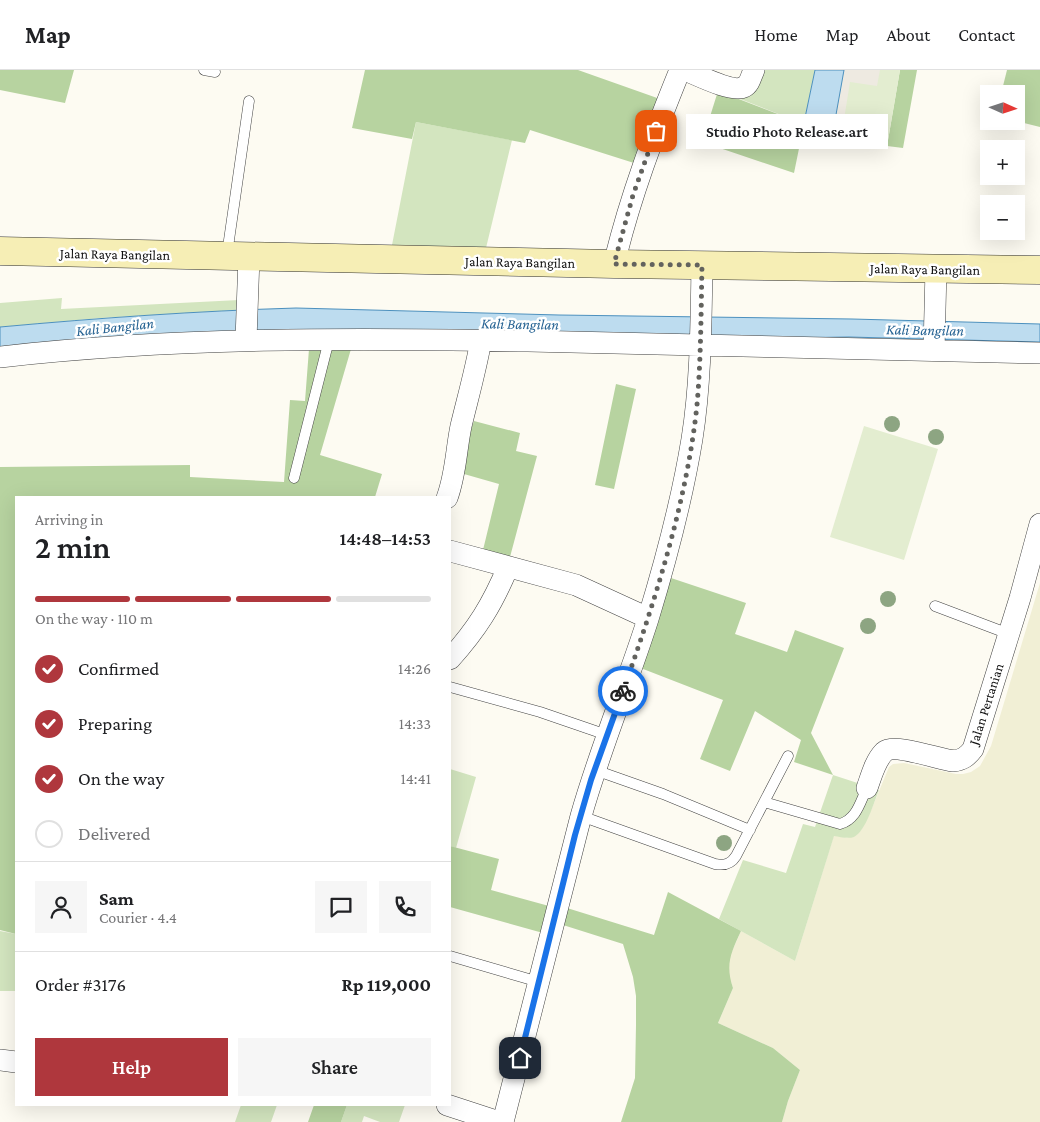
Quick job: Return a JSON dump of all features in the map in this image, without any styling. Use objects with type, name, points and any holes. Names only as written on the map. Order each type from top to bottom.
[{"type":"main road","name":"Jalan Raya Bangilan","points":[[0,251],[614,264],[1040,270]]},
{"type":"street","points":[[614,264],[621,234],[645,158],[680,70]]},
{"type":"street","points":[[685,70],[729,87],[740,88],[747,84],[754,70]]},
{"type":"street","points":[[238,256],[248,298],[246,338]]},
{"type":"street","points":[[503,1122],[581,816],[648,618],[672,534],[688,464],[697,405],[702,265]]},
{"type":"street","points":[[934,347],[936,269]]},
{"type":"street","points":[[0,357],[116,346],[246,338],[329,340],[700,340],[934,347],[1040,353]]},
{"type":"street","points":[[448,496],[455,469],[461,428],[473,383],[481,340]]},
{"type":"street","name":"Jalan Pertanian","points":[[867,788],[882,754],[892,748],[953,761],[968,756],[976,741],[1040,524]]},
{"type":"street","points":[[451,551],[576,585],[648,618]]},
{"type":"street","points":[[451,658],[479,625],[488,611],[508,567]]},
{"type":"street","points":[[0,1060],[15,1062]]},
{"type":"street","points":[[450,1106],[499,1122]]},
{"type":"lane","points":[[204,70],[215,72]]},
{"type":"lane","points":[[238,256],[249,101]]},
{"type":"lane","points":[[294,478],[329,340]]},
{"type":"lane","points":[[934,606],[1009,634]]},
{"type":"lane","points":[[451,687],[540,712],[607,735]]},
{"type":"lane","points":[[581,816],[720,865],[725,865],[734,859],[788,756]]},
{"type":"lane","points":[[595,770],[663,794],[750,830]]},
{"type":"lane","name":"Jalan Pertanian","points":[[764,802],[840,824],[852,818],[867,788]]},
{"type":"lane","points":[[451,956],[539,982]]},
{"type":"shaded area","points":[[844,70],[880,70],[877,86],[850,82],[841,138],[832,137]]},
{"type":"shaded area","points":[[1040,583],[1040,1122],[782,1122],[800,1070],[773,1048],[718,1023],[733,988],[729,977],[729,958],[741,931],[795,961],[834,835],[847,838],[861,830],[889,767],[893,764],[904,763],[963,774],[971,772],[980,766],[991,746]]},
{"type":"green space","points":[[0,70],[74,70],[65,103],[0,90]]},
{"type":"green space","points":[[365,70],[578,70],[660,99],[634,163],[530,130],[525,143],[416,122],[412,139],[352,128]]},
{"type":"green space","points":[[760,70],[815,70],[804,124],[735,97]]},
{"type":"green space","points":[[815,70],[900,70],[887,146],[802,132]]},
{"type":"green space","points":[[900,70],[917,70],[903,148],[887,146]]},
{"type":"green space","points":[[1007,70],[1040,70],[1040,127],[1025,123],[1025,85],[1003,85]]},
{"type":"green space","points":[[718,91],[804,124],[794,173],[702,142]]},
{"type":"green space","points":[[416,122],[512,140],[486,248],[392,245]]},
{"type":"green space","points":[[62,298],[61,309],[239,300],[239,310],[101,318],[0,327],[0,303]]},
{"type":"green space","points":[[309,349],[351,349],[320,455],[382,474],[375,496],[15,496],[15,934],[0,930],[0,467],[190,465],[190,477],[284,482],[290,400],[305,401]]},
{"type":"green space","points":[[616,384],[636,389],[614,489],[595,485]]},
{"type":"green space","points":[[474,421],[520,433],[516,451],[537,456],[510,557],[483,550],[499,484],[464,474],[470,432]]},
{"type":"green space","points":[[864,426],[938,449],[904,560],[830,537]]},
{"type":"green space","points":[[668,577],[746,603],[735,634],[787,652],[795,630],[844,648],[811,733],[833,775],[794,762],[801,740],[755,711],[730,771],[700,759],[723,700],[638,667]]},
{"type":"green space","points":[[451,769],[476,777],[456,848],[451,846]]},
{"type":"green space","points":[[833,775],[879,790],[866,823],[858,834],[849,838],[834,836],[795,961],[719,919],[743,860],[786,873],[803,824],[815,827]]},
{"type":"green space","points":[[451,846],[499,859],[491,890],[549,906],[543,933],[451,907]]},
{"type":"green space","points":[[668,892],[741,931],[734,946],[729,965],[733,988],[718,1023],[773,1048],[800,1070],[782,1122],[621,1122],[635,1078],[636,996],[633,977],[623,944],[563,925],[567,908],[654,935]]},
{"type":"green space","points":[[0,931],[15,934],[15,991],[0,991]]},
{"type":"green space","points":[[241,1106],[277,1106],[271,1122],[235,1122]]},
{"type":"green space","points":[[314,1106],[347,1106],[341,1122],[308,1122]]},
{"type":"green space","points":[[347,1106],[405,1106],[399,1122],[380,1122],[364,1116],[362,1122],[341,1122]]},
{"type":"water","points":[[815,70],[844,70],[832,137],[802,132]]},
{"type":"water","name":"Kali Bangilan","points":[[296,308],[1040,324],[1040,342],[849,337],[0,349],[0,327],[148,315]]},
{"type":"way so far","points":[[623,691],[648,618],[672,534],[688,464],[697,405],[702,265],[614,264],[633,195],[656,131]]},
{"type":"place","name":"Studio Photo Release.art","points":[[656,131]]},
{"type":"route","points":[[520,1058],[575,835],[591,780],[623,691]]}]
